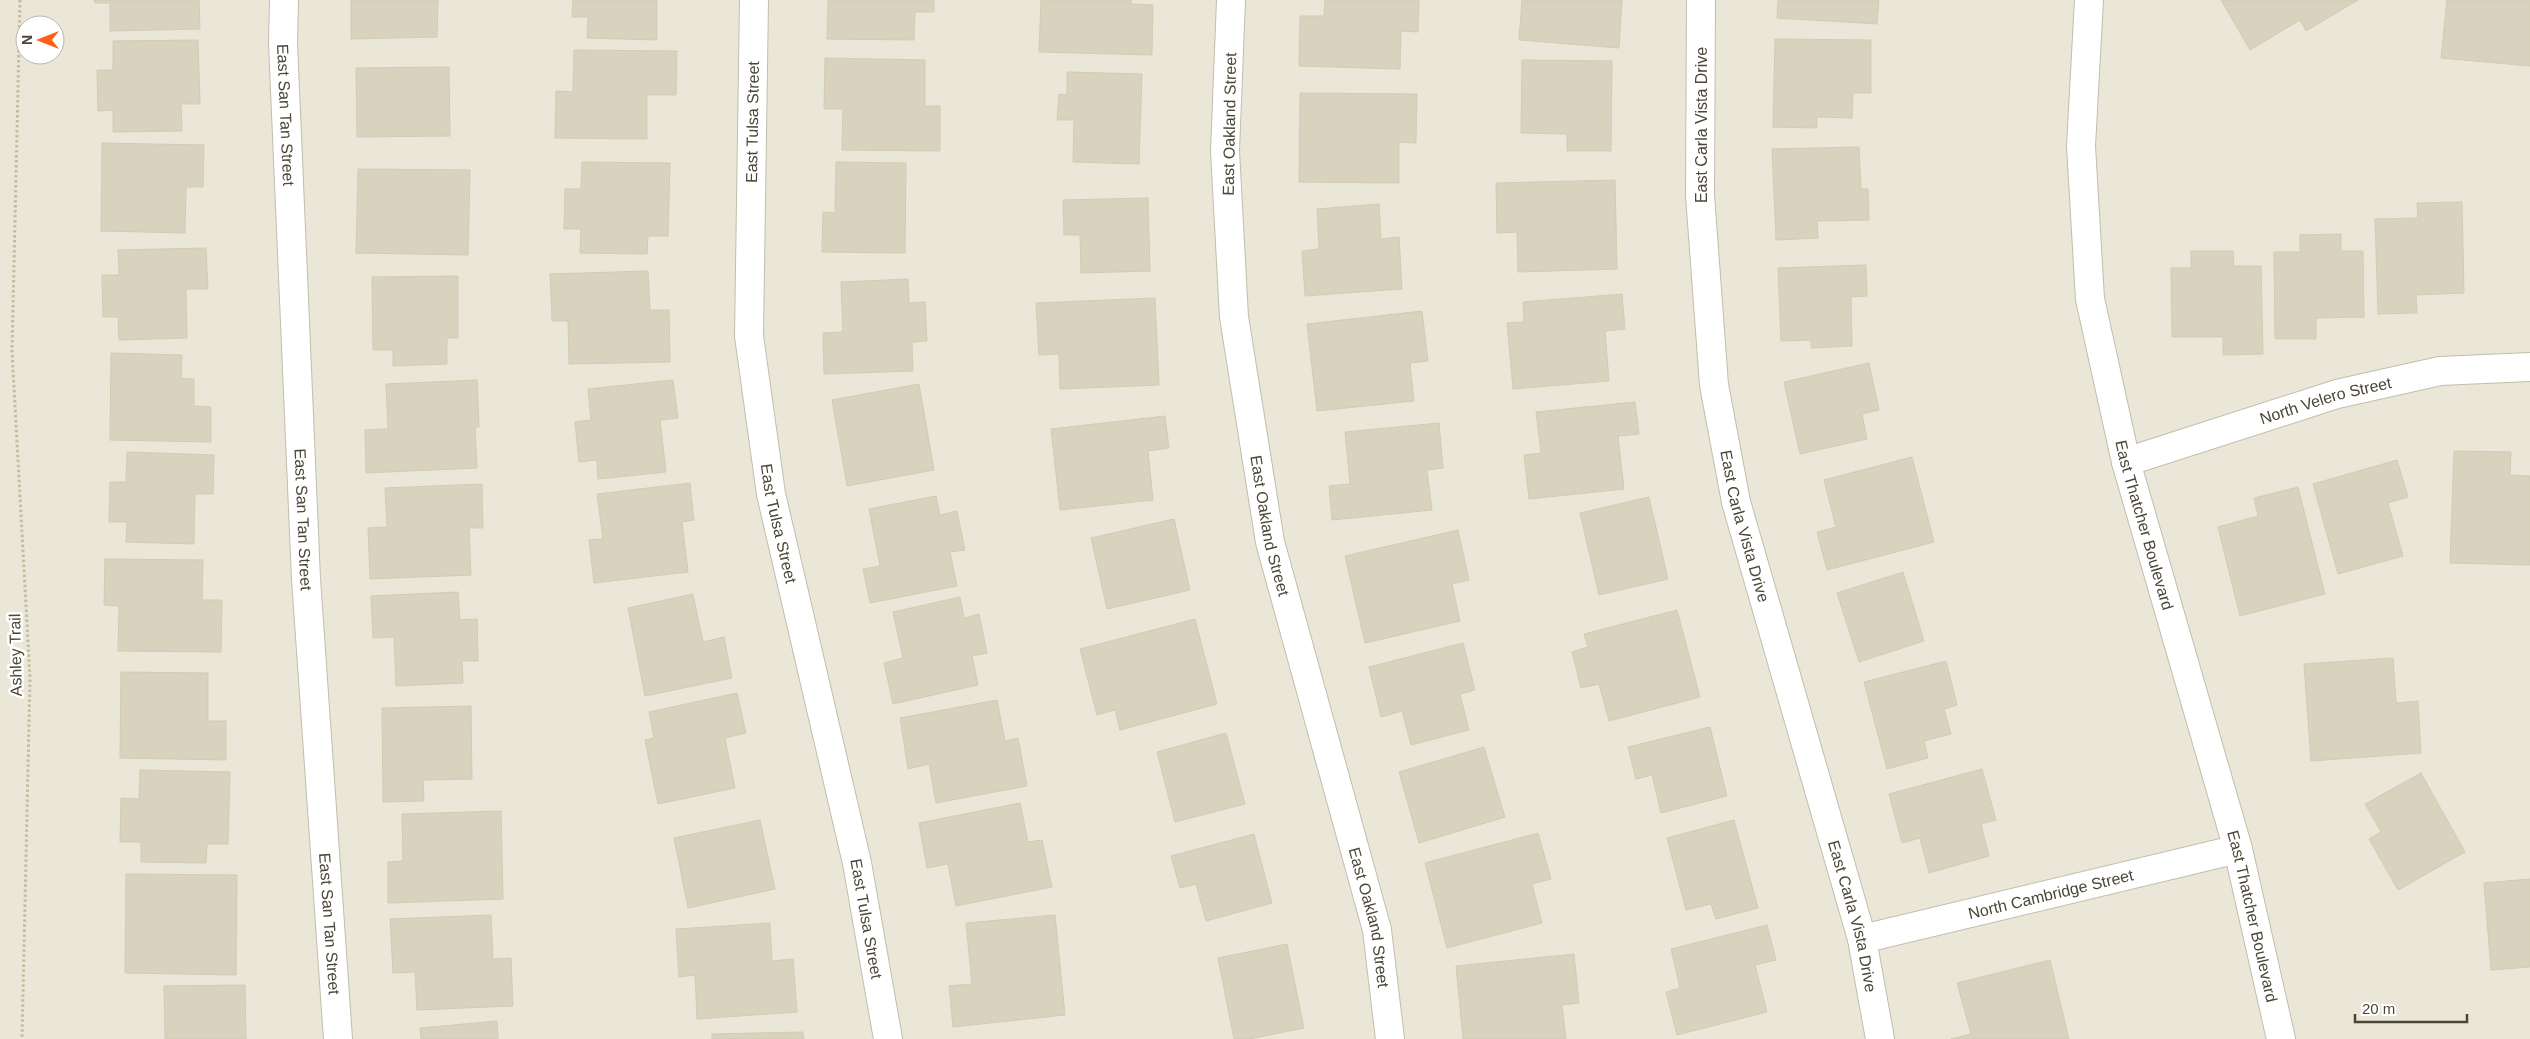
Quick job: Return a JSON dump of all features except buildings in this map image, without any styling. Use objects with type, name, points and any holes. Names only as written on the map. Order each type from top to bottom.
[{"type":"street","name":"East San Tan Street","points":[[284,0],[284,53],[306,579],[338,1039]]},
{"type":"street","name":"East Tulsa Street","points":[[754,0],[749,336],[771,494],[857,863],[888,1039]]},
{"type":"street","name":"East Oakland Street","points":[[1232,0],[1225,151],[1234,317],[1270,542],[1377,930],[1390,1039]]},
{"type":"street","name":"East Carla Vista Drive","points":[[1701,0],[1700,196],[1714,385],[1736,502],[1862,939],[1880,1039]]},
{"type":"street","name":"East Thatcher Boulevard","points":[[2089,0],[2081,146],[2090,299],[2126,462],[2238,849],[2281,1039]]},
{"type":"street","name":"North Velero Street","points":[[2126,462],[2337,394],[2440,371],[2530,368]]},
{"type":"street","name":"North Cambridge Street","points":[[1862,939],[2238,849]]},
{"type":"path","name":"Ashley Trail","points":[[20,0],[12,351],[30,678],[22,1039]]},
{"type":"shaded area","points":[[0,0],[2530,0],[2530,1039],[0,1039]]}]
